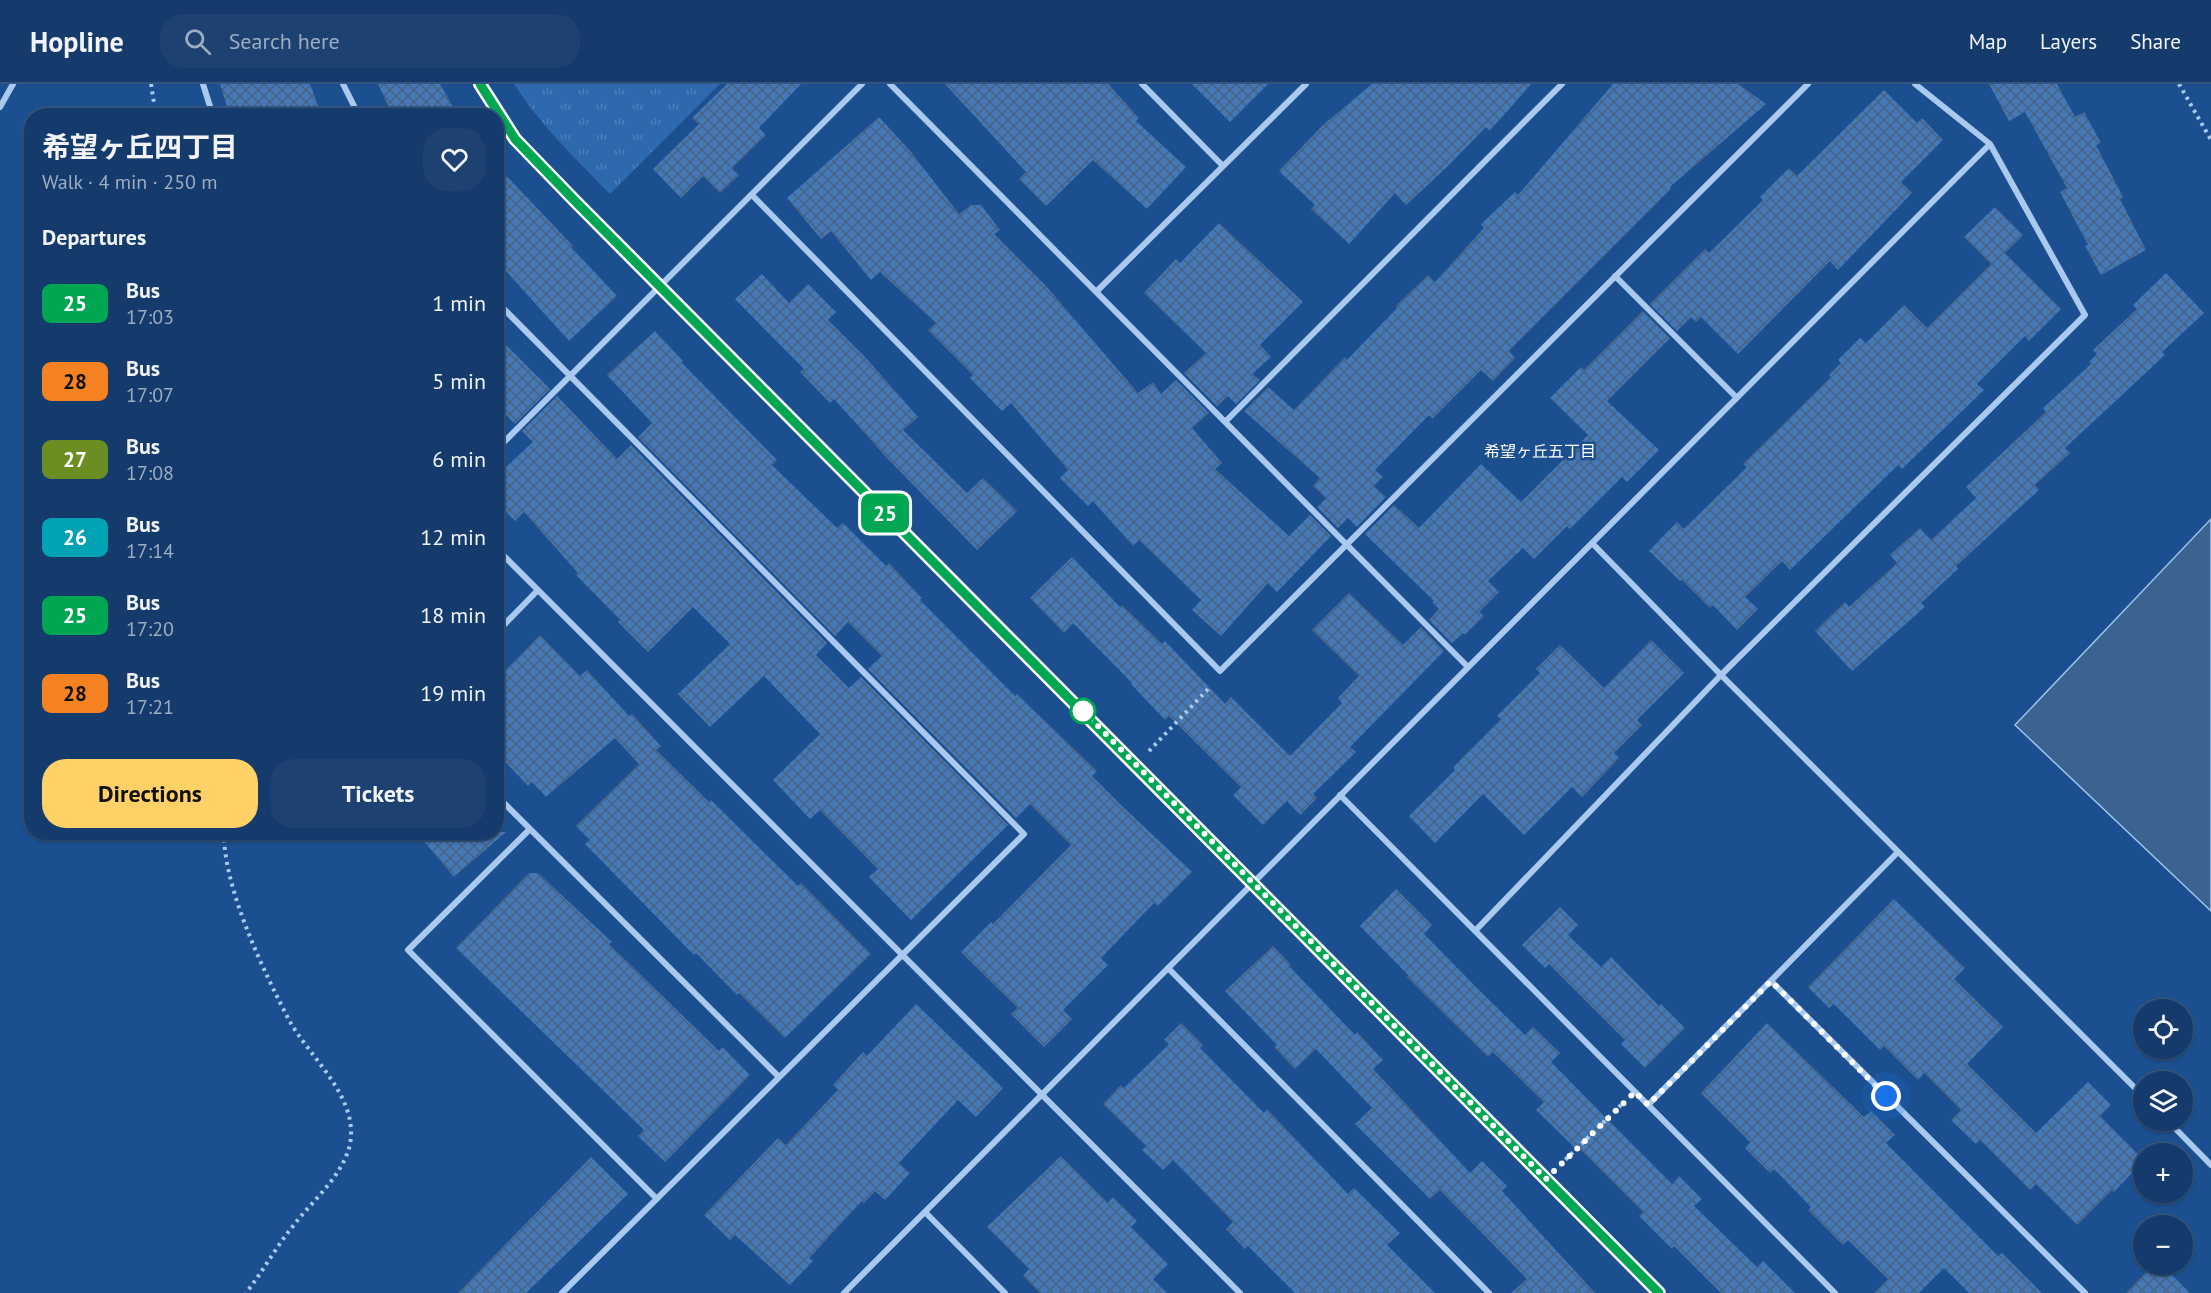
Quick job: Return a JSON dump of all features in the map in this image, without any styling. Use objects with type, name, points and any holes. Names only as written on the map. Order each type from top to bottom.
[{"type":"street","points":[[0,106],[13,84]]},
{"type":"street","points":[[203,84],[210,108]]},
{"type":"street","points":[[343,84],[355,108]]},
{"type":"street","points":[[480,84],[495,108]]},
{"type":"street","points":[[504,442],[862,84]]},
{"type":"street","points":[[890,84],[1468,668]]},
{"type":"street","points":[[1142,84],[1224,165]]},
{"type":"street","points":[[1096,292],[1306,84]]},
{"type":"street","points":[[1225,422],[1562,84]]},
{"type":"street","points":[[752,195],[1220,671],[1808,84]]},
{"type":"street","points":[[1475,931],[1721,675],[2085,315],[1990,144],[1915,84]]},
{"type":"street","points":[[504,122],[515,139],[1659,1293]]},
{"type":"street","points":[[844,1293],[1990,144]]},
{"type":"street","points":[[1615,276],[1737,398]]},
{"type":"street","points":[[504,309],[1024,834],[562,1293]]},
{"type":"street","points":[[1592,543],[2133,1086]]},
{"type":"street","points":[[504,556],[1240,1293]]},
{"type":"street","points":[[504,625],[538,590]]},
{"type":"street","points":[[1340,795],[1835,1293]]},
{"type":"street","points":[[504,803],[779,1077]]},
{"type":"street","points":[[530,829],[408,950],[657,1199]]},
{"type":"street","points":[[1648,1105],[1898,852]]},
{"type":"street","points":[[1168,968],[1489,1293]]},
{"type":"street","points":[[1771,981],[2085,1293]]},
{"type":"street","points":[[2178,1131],[2211,1165]]},
{"type":"street","points":[[925,1212],[1005,1293]]},
{"type":"path","points":[[151,84],[155,108]]},
{"type":"path","points":[[2180,84],[2211,140]]},
{"type":"path","points":[[1136,765],[1213,684],[1220,671]]},
{"type":"path","points":[[224,840],[234,894],[255,947],[290,1022],[341,1097],[351,1124],[350,1145],[338,1172],[291,1227],[246,1293]]},
{"type":"path","points":[[1546,1179],[1635,1092]]},
{"type":"green space","points":[[514,84],[720,84],[610,194],[547,128]]},
{"type":"shaded area","points":[[2211,519],[2211,911],[2015,725]]},
{"type":"building","points":[[220,84],[310,84],[319,108],[228,108]]},
{"type":"building","points":[[378,84],[440,84],[454,108],[389,108]]},
{"type":"building","points":[[727,84],[801,84],[759,128],[766,135],[732,168],[739,175],[720,193],[703,176],[681,198],[653,169],[699,124],[692,118]]},
{"type":"building","points":[[945,84],[1108,84],[1139,118],[1136,121],[1186,167],[1147,209],[1093,160],[1046,206],[1019,179],[1026,172]]},
{"type":"building","points":[[1192,84],[1268,84],[1230,122]]},
{"type":"building","points":[[1372,84],[1531,84],[1490,131],[1486,127],[1406,205],[1395,193],[1349,244],[1311,209],[1315,205],[1279,171],[1323,125]]},
{"type":"building","points":[[1613,84],[1738,84],[1766,104],[1670,187],[1671,189],[1509,351],[1515,358],[1493,381],[1481,370],[1432,419],[1429,415],[1375,470],[1383,477],[1374,486],[1386,497],[1357,527],[1348,518],[1338,528],[1317,507],[1326,498],[1313,486],[1320,478],[1244,411],[1268,387],[1294,410],[1345,357],[1347,360],[1428,275],[1435,282],[1484,228],[1481,224],[1515,192],[1518,195]]},
{"type":"building","points":[[1989,84],[2057,84],[2075,117],[2084,112],[2101,143],[2096,145],[2123,197],[2120,199],[2146,250],[2101,275],[2060,192],[2067,188],[2025,112],[2009,121]]},
{"type":"building","points":[[1884,90],[1917,123],[1922,118],[1943,140],[1901,182],[1912,193],[1838,270],[1830,261],[1738,354],[1701,317],[1696,322],[1691,317],[1677,331],[1650,304],[1705,249],[1709,253],[1763,200],[1760,197],[1789,168],[1797,176]]},
{"type":"building","points":[[879,117],[911,152],[959,214],[971,205],[981,205],[1000,230],[994,234],[1046,286],[1138,393],[1153,382],[1161,394],[1176,380],[1209,413],[1192,428],[1222,463],[1215,469],[1289,536],[1310,515],[1331,536],[1277,592],[1268,583],[1221,636],[1192,610],[1201,600],[1139,540],[1133,546],[1093,501],[1088,506],[1060,478],[1068,470],[1011,403],[1002,411],[970,378],[973,375],[928,330],[936,323],[880,272],[871,280],[831,231],[821,239],[787,198]]},
{"type":"building","points":[[504,173],[617,296],[569,341],[504,269]]},
{"type":"building","points":[[1995,207],[2023,235],[2005,253],[2061,309],[2029,341],[2025,336],[1977,384],[1984,390],[1902,469],[1898,465],[1790,570],[1782,561],[1745,597],[1758,609],[1737,630],[1713,605],[1710,608],[1649,551],[1677,522],[1684,529],[1747,467],[1743,464],[1831,377],[1829,375],[1841,363],[1838,360],[1860,338],[1866,343],[1904,305],[1927,328],[1991,264],[1964,237]]},
{"type":"building","points":[[1219,223],[1303,302],[1260,345],[1271,357],[1252,374],[1260,380],[1236,404],[1228,396],[1217,406],[1184,373],[1206,353],[1144,293],[1176,259],[1180,263]]},
{"type":"building","points":[[2166,273],[2204,313],[2162,352],[2165,355],[2065,448],[2070,453],[2035,485],[2039,490],[1956,566],[1958,569],[1921,603],[1925,607],[1852,671],[1815,631],[1845,602],[1849,607],[1897,563],[1890,555],[1920,528],[1931,540],[1976,498],[1966,487],[2046,412],[2043,408],[2091,364],[2089,362],[2097,354],[2093,350],[2137,309],[2133,305]]},
{"type":"building","points":[[762,274],[789,303],[808,284],[836,312],[828,320],[866,358],[918,417],[903,430],[967,493],[983,478],[1017,511],[977,550],[887,458],[834,399],[830,403],[800,372],[804,369],[735,299]]},
{"type":"building","points":[[1643,311],[1670,338],[1607,401],[1659,450],[1627,482],[1622,477],[1570,529],[1567,526],[1534,559],[1523,548],[1488,581],[1499,592],[1479,612],[1484,616],[1465,635],[1463,633],[1452,643],[1429,620],[1439,609],[1432,602],[1434,601],[1365,534],[1394,505],[1419,528],[1481,464],[1521,502],[1588,435],[1550,398],[1581,367],[1584,370]]},
{"type":"building","points":[[655,331],[683,361],[682,363],[777,460],[772,465],[837,528],[843,523],[886,566],[889,563],[922,598],[920,600],[1015,696],[1017,694],[1097,771],[1092,776],[1192,872],[1158,906],[1154,903],[1101,958],[1108,965],[1063,1010],[1072,1019],[1044,1047],[1011,1014],[1018,1008],[961,952],[991,922],[993,924],[1071,845],[1030,804],[1016,818],[868,669],[882,656],[848,622],[835,636],[638,437],[652,423],[607,375]]},
{"type":"building","points":[[504,343],[550,389],[515,424],[504,413]]},
{"type":"building","points":[[557,396],[617,459],[631,445],[827,643],[816,655],[849,688],[861,677],[1008,825],[911,920],[869,877],[878,869],[820,810],[810,819],[773,780],[820,734],[764,676],[710,727],[678,694],[730,644],[693,607],[648,652],[576,575],[578,573],[524,512],[515,521],[504,510],[504,469],[533,442],[522,431]]},
{"type":"building","points":[[1072,557],[1120,607],[1122,605],[1162,644],[1165,641],[1225,704],[1231,697],[1290,756],[1342,703],[1338,698],[1359,676],[1312,630],[1349,593],[1403,645],[1421,627],[1444,651],[1350,747],[1356,752],[1313,794],[1317,798],[1300,815],[1287,801],[1263,825],[1233,795],[1241,787],[1169,716],[1165,720],[1073,623],[1064,633],[1030,598]]},
{"type":"building","points":[[540,635],[580,676],[587,670],[629,716],[632,714],[661,746],[656,750],[709,802],[711,800],[798,886],[801,883],[871,954],[785,1038],[739,993],[737,995],[696,953],[694,955],[585,844],[590,840],[576,826],[639,764],[615,738],[546,797],[532,782],[528,786],[504,760],[504,672]]},
{"type":"building","points":[[1651,640],[1684,673],[1637,720],[1642,725],[1614,753],[1619,758],[1582,797],[1572,787],[1524,835],[1483,794],[1435,843],[1409,816],[1501,719],[1497,716],[1540,673],[1536,669],[1560,645],[1604,688]]},
{"type":"building","points":[[423,840],[497,840],[454,877]]},
{"type":"building","points":[[529,873],[538,873],[612,942],[609,944],[719,1051],[723,1047],[750,1075],[665,1162],[638,1136],[644,1130],[456,948]]},
{"type":"building","points":[[1396,889],[1432,925],[1424,934],[1478,989],[1525,1035],[1533,1027],[1560,1053],[1551,1062],[1605,1117],[1672,1184],[1679,1176],[1702,1199],[1694,1206],[1757,1267],[1763,1261],[1795,1293],[1721,1293],[1674,1246],[1672,1249],[1639,1216],[1643,1212],[1576,1145],[1574,1147],[1536,1110],[1544,1102],[1493,1052],[1488,1057],[1407,977],[1408,975],[1360,926]]},
{"type":"building","points":[[1894,899],[1965,968],[1954,979],[2003,1027],[1967,1064],[2036,1133],[2088,1082],[2111,1105],[2100,1116],[2133,1149],[2133,1172],[2077,1225],[2036,1184],[2030,1190],[1980,1140],[1976,1144],[1951,1120],[1961,1110],[1924,1073],[1918,1080],[1884,1046],[1880,1050],[1834,1004],[1829,1008],[1808,987]]},
{"type":"building","points":[[1560,907],[1578,925],[1568,935],[1601,967],[1611,957],[1659,1006],[1661,1004],[1685,1028],[1645,1068],[1621,1044],[1625,1040],[1549,964],[1545,968],[1522,945]]},
{"type":"building","points":[[1273,946],[1355,1035],[1357,1032],[1383,1060],[1373,1069],[1470,1173],[1482,1161],[1507,1186],[1502,1191],[1595,1293],[1511,1293],[1527,1279],[1440,1190],[1430,1199],[1355,1124],[1372,1108],[1316,1049],[1295,1069],[1274,1047],[1277,1045],[1225,991]]},
{"type":"building","points":[[916,1004],[1003,1088],[976,1117],[958,1100],[899,1163],[910,1173],[885,1200],[875,1191],[864,1203],[862,1201],[809,1258],[813,1261],[790,1285],[735,1235],[730,1240],[704,1215],[778,1138],[786,1145],[838,1090],[833,1085],[863,1052],[867,1056]]},
{"type":"building","points":[[1181,1023],[1203,1045],[1200,1048],[1264,1113],[1267,1109],[1348,1194],[1354,1188],[1400,1233],[1387,1245],[1435,1293],[1295,1293],[1248,1246],[1245,1249],[1226,1229],[1233,1222],[1173,1160],[1163,1170],[1142,1150],[1146,1146],[1103,1104],[1121,1085],[1124,1088],[1169,1044],[1164,1040]]},
{"type":"building","points":[[1767,1023],[1864,1117],[1871,1111],[1895,1135],[1886,1143],[1998,1256],[2002,1253],[2042,1293],[1969,1293],[1944,1268],[1919,1293],[1874,1293],[1888,1279],[1848,1240],[1843,1245],[1808,1210],[1811,1207],[1774,1169],[1770,1173],[1745,1148],[1750,1142],[1701,1093]]},
{"type":"building","points":[[1061,1156],[1108,1203],[1113,1197],[1137,1221],[1131,1227],[1168,1264],[1153,1279],[1167,1293],[1040,1293],[1023,1276],[1029,1269],[987,1227]]},
{"type":"building","points":[[591,1157],[628,1194],[526,1293],[458,1293]]},
{"type":"building","points":[[2143,1275],[2172,1275],[2190,1293],[2126,1293]]},
{"type":"bus line","name":"25","points":[[480,84],[495,108]]},
{"type":"bus line","name":"25","points":[[504,122],[515,139],[574,200],[1659,1293]]},
{"type":"district","name":"希望ヶ丘五丁目","points":[[1540,451]]},
{"type":"route","points":[[1083,711],[1546,1179],[1635,1092],[1648,1105],[1771,981],[1886,1096]]}]
